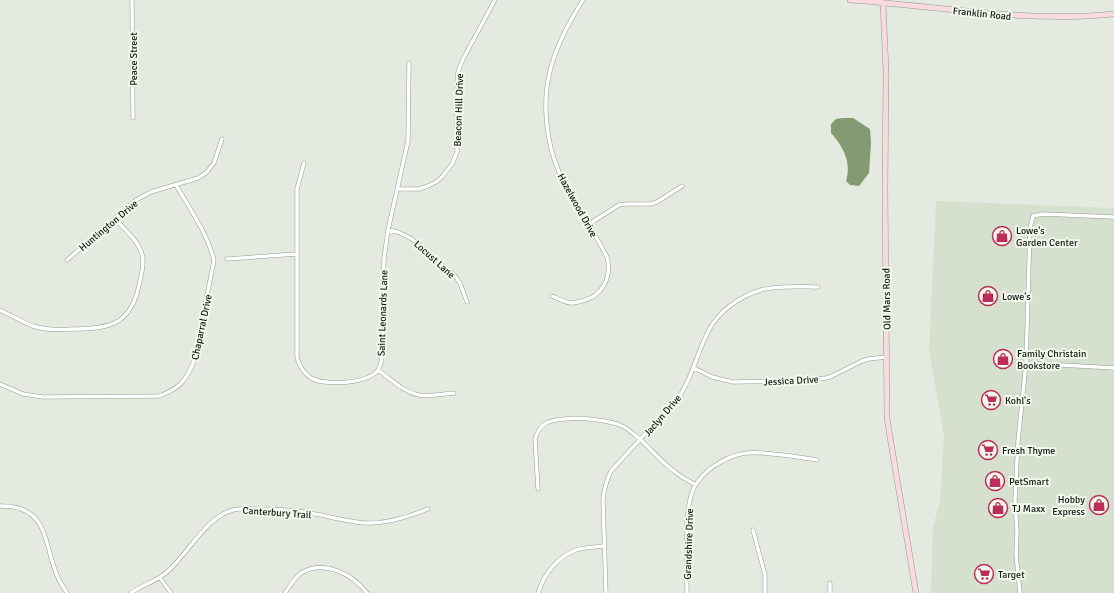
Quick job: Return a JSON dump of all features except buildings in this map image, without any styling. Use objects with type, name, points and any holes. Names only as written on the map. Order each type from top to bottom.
[{"type":"street","name":"Peace Street","points":[[132,0],[133,118]]},
{"type":"street","name":"Beacon Hill Drive","points":[[397,190],[419,189],[428,186],[442,177],[452,164],[457,152],[458,72],[495,0]]},
{"type":"street","name":"Hazelwood Drive","points":[[552,296],[569,303],[587,300],[594,297],[604,286],[609,272],[607,257],[566,186],[554,160],[548,132],[546,102],[549,72],[570,20],[583,0]]},
{"type":"street","name":"Franklin Road","points":[[850,0],[1037,17],[1070,17],[1114,14]]},
{"type":"street","name":"Old Mars Road","points":[[883,2],[886,71],[885,182],[888,417],[889,431],[916,593]]},
{"type":"street","name":"Saint Leonards Lane","points":[[304,163],[297,189],[297,358],[300,367],[310,378],[324,382],[359,381],[378,370],[382,358],[384,258],[388,230],[408,141],[409,63]]},
{"type":"street","name":"Huntington Drive","points":[[67,260],[136,200],[152,192],[198,178],[206,172],[214,163],[222,139]]},
{"type":"street","name":"Chaparral Drive","points":[[0,384],[29,396],[54,398],[159,396],[176,388],[182,383],[188,375],[194,361],[214,260],[206,236],[176,185]]},
{"type":"street","points":[[589,224],[619,205],[651,204],[658,202],[682,186]]},
{"type":"street","points":[[1020,593],[1016,554],[1017,532],[1015,500],[1018,441],[1026,363],[1030,228],[1033,216],[1043,214],[1114,217]]},
{"type":"street","points":[[0,310],[34,326],[48,329],[88,330],[110,326],[118,322],[134,304],[143,259],[140,246],[115,219]]},
{"type":"street","name":"Locust Lane","points":[[388,230],[398,232],[412,239],[455,276],[460,283],[467,302]]},
{"type":"street","points":[[227,259],[296,254]]},
{"type":"street","name":"Jaclyn Drive","points":[[606,593],[603,500],[604,488],[607,479],[611,472],[681,393],[694,368],[701,347],[710,329],[724,311],[733,303],[761,289],[818,287]]},
{"type":"street","name":"Jessica Drive","points":[[694,368],[712,377],[733,382],[798,381],[826,378],[868,359],[887,357]]},
{"type":"street","points":[[1026,363],[1114,368]]},
{"type":"street","points":[[378,370],[401,387],[419,395],[454,393]]},
{"type":"street","points":[[538,489],[535,439],[538,432],[543,425],[549,422],[579,418],[615,423],[627,429],[640,439],[674,472],[696,485]]},
{"type":"street","name":"Grandshire Drive","points":[[686,593],[688,514],[690,499],[696,485],[715,465],[739,454],[748,453],[761,453],[817,460]]},
{"type":"street","points":[[0,506],[21,509],[35,518],[40,524],[45,535],[59,580],[67,593]]},
{"type":"street","name":"Canterbury Trail","points":[[131,593],[160,578],[170,570],[207,527],[222,515],[233,510],[288,510],[366,523],[390,521],[407,517],[428,509]]},
{"type":"street","points":[[753,530],[765,575],[765,593]]},
{"type":"street","points":[[538,593],[549,570],[556,562],[567,554],[578,550],[604,546]]},
{"type":"street","points":[[285,593],[294,579],[300,574],[311,569],[322,567],[335,569],[349,577],[367,593]]},
{"type":"street","points":[[160,578],[171,593]]},
{"type":"street","points":[[830,583],[830,593]]},
{"type":"shaded area","points":[[853,118],[870,129],[871,143],[869,173],[859,186],[850,185],[846,181],[848,174],[847,161],[843,149],[831,133],[831,124],[836,119]]},
{"type":"shaded area","points":[[936,201],[1114,208],[1114,593],[931,593],[933,526],[940,502],[944,436],[929,350]]},
{"type":"place","name":"Lowe's Garden Center","points":[[1002,236]]},
{"type":"place","name":"Lowe's","points":[[988,296]]},
{"type":"place","name":"Family Christain Bookstore","points":[[1003,359]]},
{"type":"place","name":"Kohl's","points":[[991,400]]},
{"type":"place","name":"Fresh Thyme","points":[[988,450]]},
{"type":"place","name":"PetSmart","points":[[995,481]]},
{"type":"place","name":"Hobby Express","points":[[1099,505]]},
{"type":"place","name":"TJ Maxx","points":[[998,508]]},
{"type":"place","name":"Target","points":[[984,574]]}]
